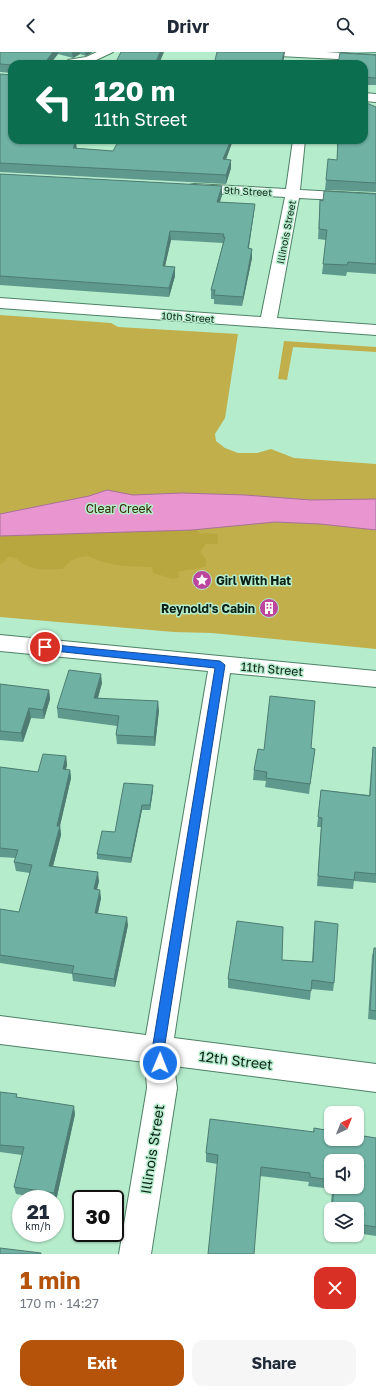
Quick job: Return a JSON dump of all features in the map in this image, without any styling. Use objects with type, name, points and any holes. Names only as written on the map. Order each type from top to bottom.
[{"type":"street","points":[[88,60],[107,52]]},
{"type":"street","points":[[260,52],[310,57],[376,58]]},
{"type":"street","name":"Illinois Street","points":[[267,322],[271,312],[295,185],[299,144]]},
{"type":"street","name":"9th Street","points":[[180,187],[376,198]]},
{"type":"street","name":"10th Street","points":[[0,303],[376,330]]},
{"type":"street","name":"11th Street","points":[[0,643],[376,679]]},
{"type":"street","name":"Illinois Street","points":[[135,1254],[162,1088],[158,1050],[220,665]]},
{"type":"street","name":"12th Street","points":[[0,1030],[376,1078]]},
{"type":"green space","name":"Clear Creek","points":[[0,315],[111,323],[118,327],[238,334],[225,418],[215,434],[216,441],[225,448],[238,453],[257,453],[271,449],[294,458],[376,464],[376,649],[212,633],[174,632],[0,617]]},
{"type":"green space","points":[[284,341],[376,347],[376,352],[293,347],[287,380],[278,379]]},
{"type":"shaded area","name":"Clear Creek","points":[[107,490],[133,495],[182,493],[245,495],[311,500],[376,499],[376,530],[320,524],[275,522],[192,530],[0,536],[0,514],[89,496]]},
{"type":"shaded area","points":[[194,527],[200,534],[217,534],[218,542],[217,544],[206,544],[200,552],[206,559],[206,566],[178,572],[179,577],[173,579],[153,573],[152,567],[111,564],[96,560],[89,556],[74,559],[63,569],[32,568],[26,566],[16,558],[8,557],[2,564],[0,563],[0,533],[123,529],[124,534],[126,531]]},
{"type":"building","points":[[0,52],[53,52],[47,60],[8,60],[8,65],[0,64]]},
{"type":"building","points":[[121,52],[160,52],[157,60],[117,60]]},
{"type":"building","points":[[217,52],[284,52],[282,60],[215,60]]},
{"type":"building","points":[[340,53],[376,55],[376,78],[368,77],[368,60],[339,60]]},
{"type":"building","points":[[0,74],[8,75],[8,144],[75,144],[73,148],[113,151],[117,144],[229,144],[223,159],[231,160],[226,175],[0,163]]},
{"type":"building","points":[[368,104],[376,107],[376,183],[326,180],[328,159],[337,160],[338,144],[368,144]]},
{"type":"building","points":[[0,174],[222,186],[217,202],[255,204],[248,248],[252,249],[243,297],[214,295],[215,290],[211,290],[225,237],[223,237],[224,234],[170,231],[163,266],[175,267],[169,288],[0,276]]},
{"type":"building","points":[[324,191],[376,194],[376,264],[348,262],[347,265],[323,264],[327,230],[319,229],[320,200],[323,201]]},
{"type":"building","points":[[69,670],[101,674],[94,698],[158,701],[154,737],[116,735],[119,716],[57,708]]},
{"type":"building","points":[[0,684],[49,690],[43,710],[29,708],[21,733],[0,731]]},
{"type":"building","points":[[270,696],[315,701],[311,748],[315,749],[310,784],[266,778],[267,772],[254,770],[258,749],[264,750]]},
{"type":"building","points":[[373,747],[376,748],[376,874],[355,872],[354,880],[318,876],[322,818],[318,817],[321,790],[370,796]]},
{"type":"building","points":[[43,754],[66,756],[63,769],[70,770],[57,826],[60,826],[49,866],[98,872],[94,889],[100,890],[95,913],[127,917],[114,979],[72,973],[74,966],[0,955],[0,909],[19,912],[32,865],[14,862],[18,850],[0,848],[0,767],[38,772]]},
{"type":"building","points":[[124,783],[153,785],[150,805],[142,805],[131,858],[97,854],[102,831],[115,832]]},
{"type":"building","points":[[237,921],[283,927],[282,960],[313,962],[315,921],[338,924],[334,983],[312,980],[311,991],[228,979]]},
{"type":"building","points":[[374,948],[376,948],[376,1011],[370,1010]]},
{"type":"building","points":[[0,1092],[17,1094],[16,1097],[74,1106],[55,1190],[34,1190],[14,1187],[24,1147],[0,1145]]},
{"type":"building","points":[[210,1119],[314,1132],[314,1128],[324,1130],[324,1146],[364,1146],[364,1136],[376,1138],[376,1227],[364,1225],[364,1202],[333,1202],[333,1194],[364,1194],[364,1154],[324,1154],[324,1179],[310,1177],[310,1173],[261,1167],[254,1254],[208,1254],[218,1155],[206,1153]]},
{"type":"building","points":[[0,1248],[41,1253],[41,1254],[0,1254]]},
{"type":"place","name":"Girl With Hat","points":[[202,580]]},
{"type":"place","name":"Reynold's Cabin","points":[[269,608]]},
{"type":"route","points":[[45,647],[220,665],[192,832],[166,1011],[158,1050],[160,1063]]}]
